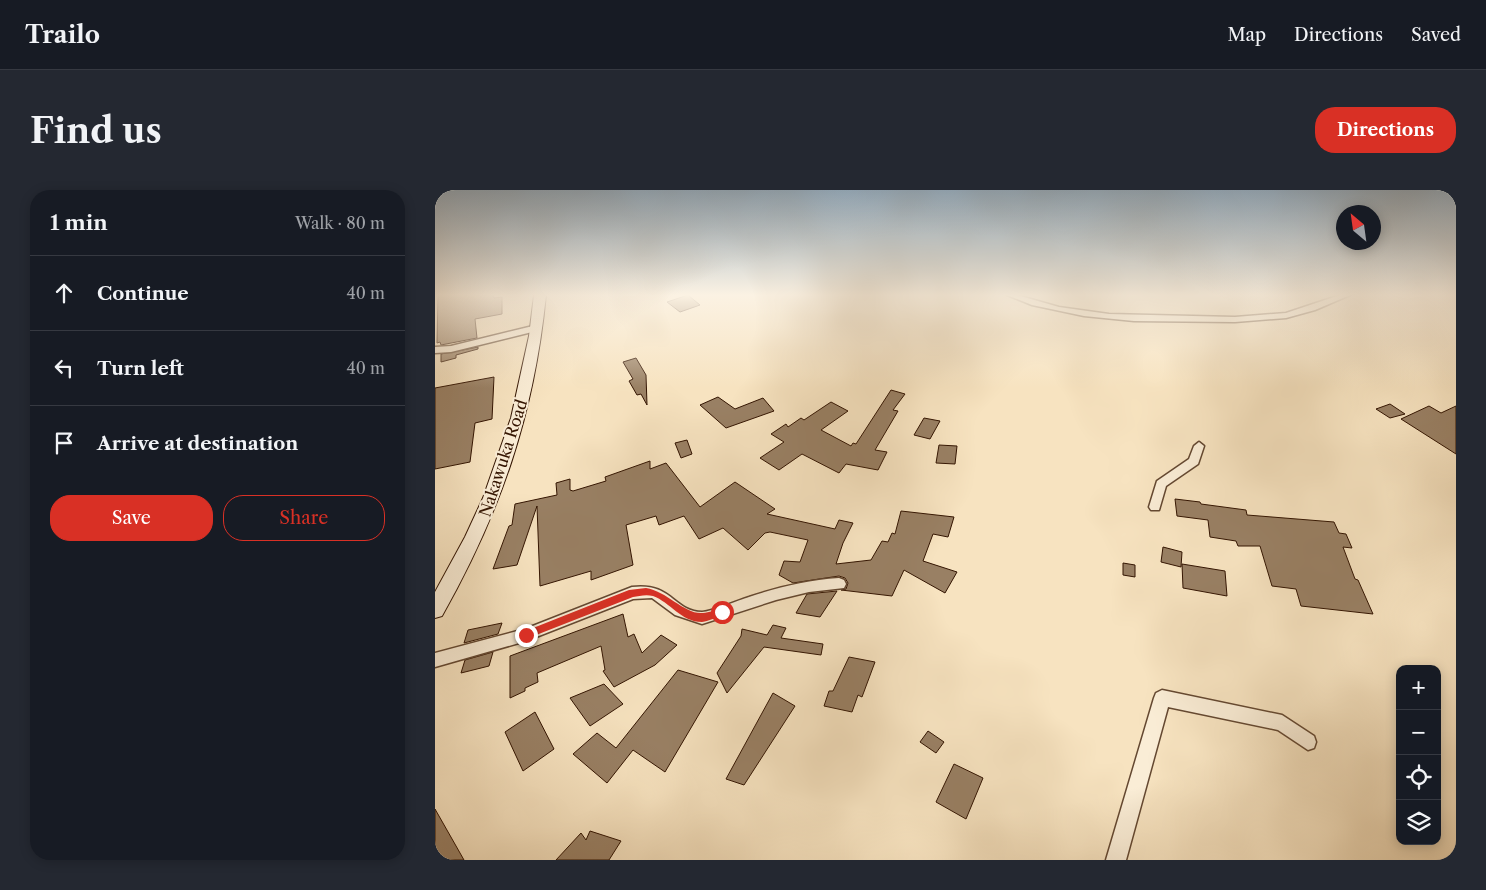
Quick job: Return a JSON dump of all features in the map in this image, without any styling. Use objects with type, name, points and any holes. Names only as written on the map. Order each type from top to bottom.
[{"type":"main road","name":"Nakawuka Road","points":[[435,610],[457,575],[491,500],[519,415],[536,344],[537,328]]},
{"type":"street","points":[[435,350],[451,349],[537,328]]},
{"type":"street","points":[[1155,507],[1161,484],[1194,461],[1199,446]]},
{"type":"street","points":[[435,660],[526,635],[632,593],[646,591],[656,593],[680,610],[702,618],[776,594],[809,586],[839,584]]},
{"type":"street","points":[[1116,860],[1161,698],[1282,723],[1308,742]]},
{"type":"building","points":[[437,326],[476,326],[477,338],[441,345],[440,342],[437,343]]},
{"type":"building","points":[[478,347],[478,349],[456,355],[456,358],[441,362],[441,354]]},
{"type":"building","points":[[636,358],[646,375],[647,405],[641,394],[637,395],[629,381],[633,379],[623,362]]},
{"type":"building","points":[[494,377],[492,419],[475,423],[470,462],[435,469],[435,388]]},
{"type":"building","points":[[891,390],[905,394],[893,410],[898,411],[875,450],[887,452],[878,470],[846,464],[839,473],[802,454],[779,470],[760,458],[784,442],[771,434],[786,424],[788,427],[801,418],[804,420],[831,402],[848,411],[821,430],[851,446],[853,443],[856,444]]},
{"type":"building","points":[[718,397],[735,409],[763,398],[774,411],[726,428],[700,405]]},
{"type":"building","points":[[1390,404],[1405,414],[1390,418],[1376,409]]},
{"type":"building","points":[[1429,406],[1441,413],[1456,406],[1456,454],[1401,419]]},
{"type":"building","points":[[924,418],[940,421],[930,439],[914,435]]},
{"type":"building","points":[[687,440],[692,454],[681,458],[675,443]]},
{"type":"building","points":[[939,445],[957,446],[955,464],[936,463]]},
{"type":"building","points":[[650,461],[650,469],[666,463],[700,507],[735,482],[775,509],[767,514],[835,529],[839,520],[853,523],[843,543],[836,564],[871,560],[882,541],[888,542],[892,533],[895,534],[901,511],[954,517],[948,537],[933,534],[923,561],[957,572],[945,593],[904,570],[892,596],[841,590],[846,589],[848,583],[845,578],[839,576],[793,583],[779,575],[784,561],[800,562],[808,540],[770,532],[765,533],[748,550],[723,528],[699,539],[684,516],[659,525],[656,516],[626,525],[633,565],[591,580],[591,571],[540,586],[537,506],[517,565],[493,569],[509,526],[512,525],[515,504],[557,495],[556,483],[570,479],[570,490],[573,491],[606,481],[605,477]]},
{"type":"building","points":[[1175,499],[1246,510],[1247,515],[1334,522],[1339,533],[1346,534],[1352,548],[1343,547],[1355,579],[1358,580],[1373,614],[1301,606],[1296,589],[1272,586],[1260,546],[1238,546],[1236,541],[1210,537],[1208,520],[1177,516]]},
{"type":"building","points":[[1163,547],[1182,552],[1181,567],[1161,562]]},
{"type":"building","points":[[1123,563],[1135,565],[1135,577],[1123,575]]},
{"type":"building","points":[[1182,564],[1225,571],[1227,596],[1183,588]]},
{"type":"building","points":[[837,591],[820,617],[796,613],[807,594]]},
{"type":"building","points":[[623,614],[628,637],[634,634],[642,653],[661,635],[677,645],[655,665],[614,687],[603,671],[605,670],[601,646],[537,673],[538,682],[510,698],[510,656]]},
{"type":"building","points":[[502,623],[498,634],[464,643],[468,630]]},
{"type":"building","points":[[773,625],[786,628],[781,638],[823,644],[821,655],[764,647],[727,693],[717,673],[741,636],[742,629],[767,635]]},
{"type":"building","points":[[493,652],[489,666],[461,673],[465,660]]},
{"type":"building","points":[[849,657],[875,662],[862,697],[858,695],[852,712],[824,706],[829,691],[833,691]]},
{"type":"building","points":[[678,670],[718,682],[665,772],[633,750],[607,783],[573,754],[597,733],[616,748]]},
{"type":"building","points":[[604,684],[623,704],[590,726],[570,698]]},
{"type":"building","points":[[773,693],[795,706],[744,785],[726,779]]},
{"type":"building","points":[[535,712],[554,749],[523,771],[505,732]]},
{"type":"building","points":[[928,731],[944,742],[936,753],[920,742]]},
{"type":"building","points":[[954,764],[983,778],[966,819],[936,802]]},
{"type":"building","points":[[435,809],[464,860],[435,860]]},
{"type":"building","points":[[590,831],[621,841],[609,860],[556,860],[581,833],[586,840]]},
{"type":"route","points":[[526,635],[632,593],[646,591],[656,593],[691,616],[702,618],[722,612]]}]
